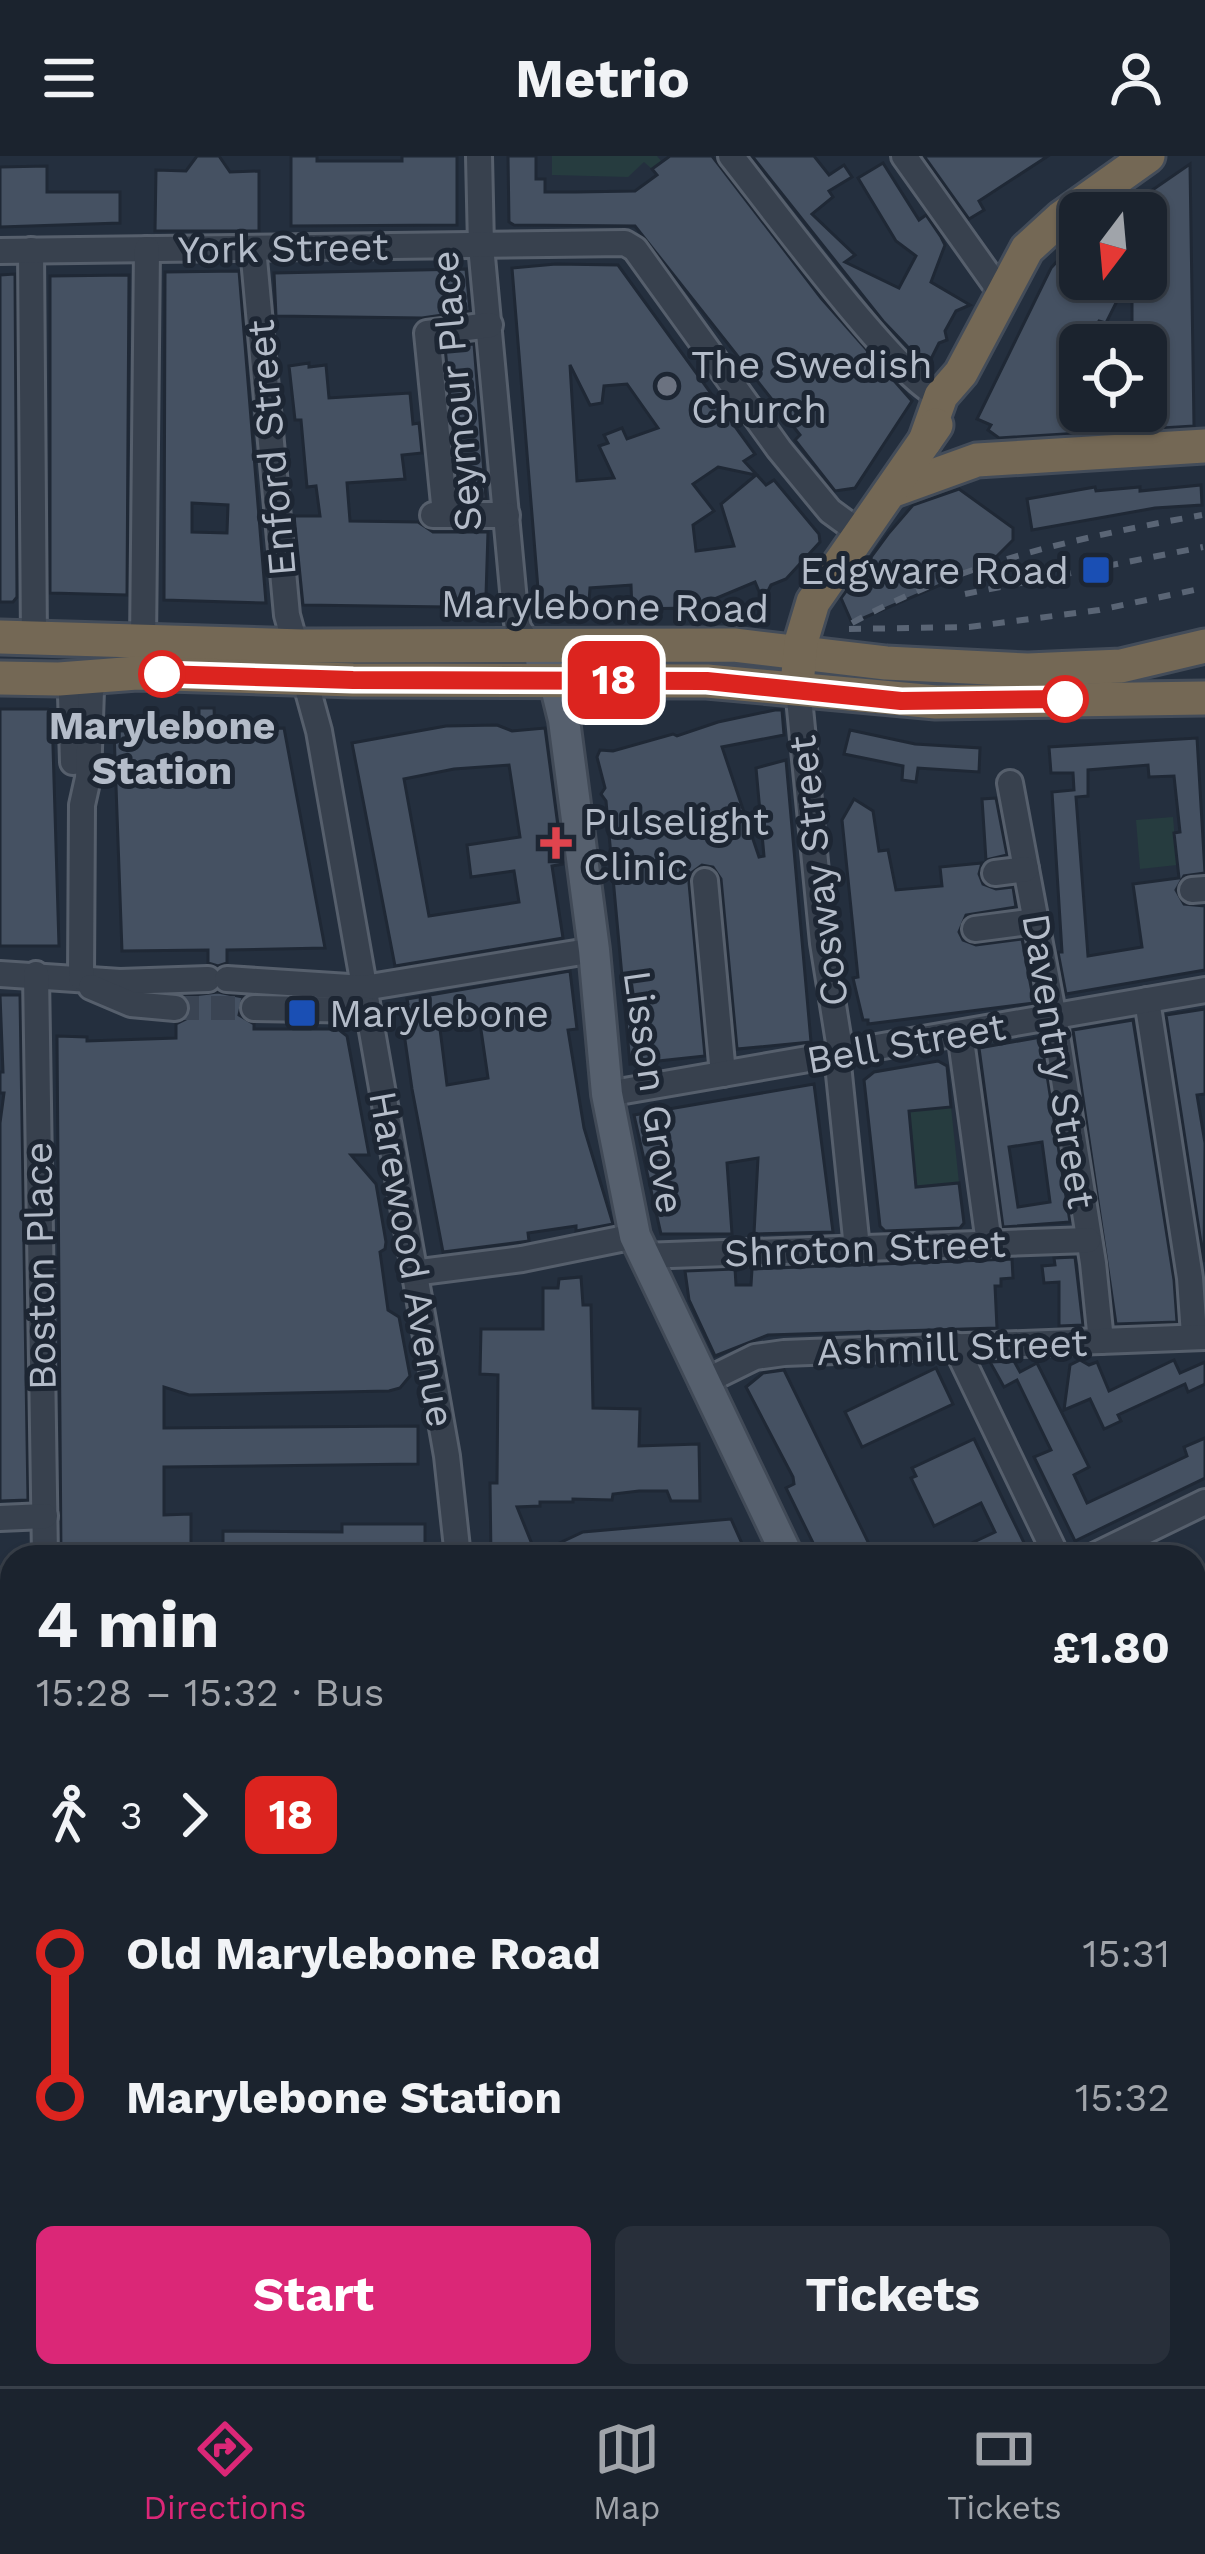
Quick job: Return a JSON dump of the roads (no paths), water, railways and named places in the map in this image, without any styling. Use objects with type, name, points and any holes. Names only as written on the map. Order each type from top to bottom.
[{"type":"highway","points":[[798,688],[800,652],[813,602],[925,441],[1014,268],[1034,242],[1071,210],[1148,156]]},
{"type":"highway","points":[[894,490],[977,460],[1205,446]]},
{"type":"highway","points":[[734,645],[770,627],[838,567]]},
{"type":"highway","name":"Marylebone Road","points":[[17,639],[304,680],[707,681],[936,702],[1205,698]]},
{"type":"highway","name":"Marylebone Road","points":[[0,678],[98,677],[140,658],[296,646],[734,645],[992,670],[1121,666],[1205,646]]},
{"type":"highway","points":[[0,654],[140,658]]},
{"type":"highway","points":[[1121,666],[1205,662]]},
{"type":"highway","points":[[1102,697],[1205,685]]},
{"type":"main road","name":"Seymour Place","points":[[530,646],[554,679]]},
{"type":"main road","name":"Lisson Grove","points":[[554,679],[565,720],[608,1094],[639,1246],[782,1545]]},
{"type":"street","name":"Seymour Place","points":[[479,156],[481,246],[516,621],[530,646]]},
{"type":"street","points":[[731,156],[872,334],[926,392],[951,384]]},
{"type":"street","points":[[904,156],[1002,294]]},
{"type":"street","name":"York Street","points":[[0,250],[626,243],[778,448],[830,511],[862,536]]},
{"type":"street","name":"Enford Street","points":[[253,248],[286,604],[304,680]]},
{"type":"street","points":[[140,658],[147,249]]},
{"type":"street","points":[[17,639],[31,250]]},
{"type":"street","points":[[490,325],[427,333],[440,514],[508,515]]},
{"type":"street","points":[[925,441],[953,457],[977,460]]},
{"type":"street","points":[[98,677],[91,689],[88,778],[82,805],[81,977],[93,989],[131,1004],[175,1008]]},
{"type":"street","points":[[59,679],[70,687],[74,779],[82,805]]},
{"type":"street","name":"Harewood Avenue","points":[[304,680],[319,730],[447,1456],[457,1545]]},
{"type":"street","name":"Cosway Street","points":[[798,688],[857,1248]]},
{"type":"street","name":"Daventry Street","points":[[1010,783],[1054,1016],[1100,1341]]},
{"type":"street","points":[[995,873],[1026,869]]},
{"type":"street","points":[[705,881],[723,1074]]},
{"type":"street","points":[[975,929],[1036,921]]},
{"type":"street","points":[[254,1008],[366,999],[594,950]]},
{"type":"street","points":[[0,974],[120,982],[218,979],[366,999]]},
{"type":"street","name":"Boston Place","points":[[36,974],[45,1545]]},
{"type":"street","name":"Bell Street","points":[[608,1094],[1205,990]]},
{"type":"street","points":[[1147,1000],[1199,1336]]},
{"type":"street","points":[[959,1033],[989,1243]]},
{"type":"street","name":"Shroton Street","points":[[413,1273],[639,1246],[857,1248],[1088,1240]]},
{"type":"street","name":"Ashmill Street","points":[[702,1383],[755,1357],[1199,1336]]},
{"type":"street","points":[[955,1345],[1051,1545]]},
{"type":"street","points":[[1117,1545],[1205,1502]]},
{"type":"street","points":[[0,1518],[45,1516]]},
{"type":"tunnel","points":[[175,1008],[254,1008]]},
{"type":"railway","points":[[852,623],[936,583],[1023,554],[1202,515]]},
{"type":"railway","points":[[965,594],[1203,547]]},
{"type":"railway","points":[[849,629],[969,627],[1099,610],[1204,588]]},
{"type":"place","name":"The Swedish Church","points":[[667,386]]},
{"type":"place","name":"Edgware Road","points":[[1096,570]]},
{"type":"place","name":"Marylebone Station","points":[[162,674]]},
{"type":"place","name":"Pulselight Clinic","points":[[556,843]]},
{"type":"place","name":"Marylebone","points":[[302,1013]]}]
